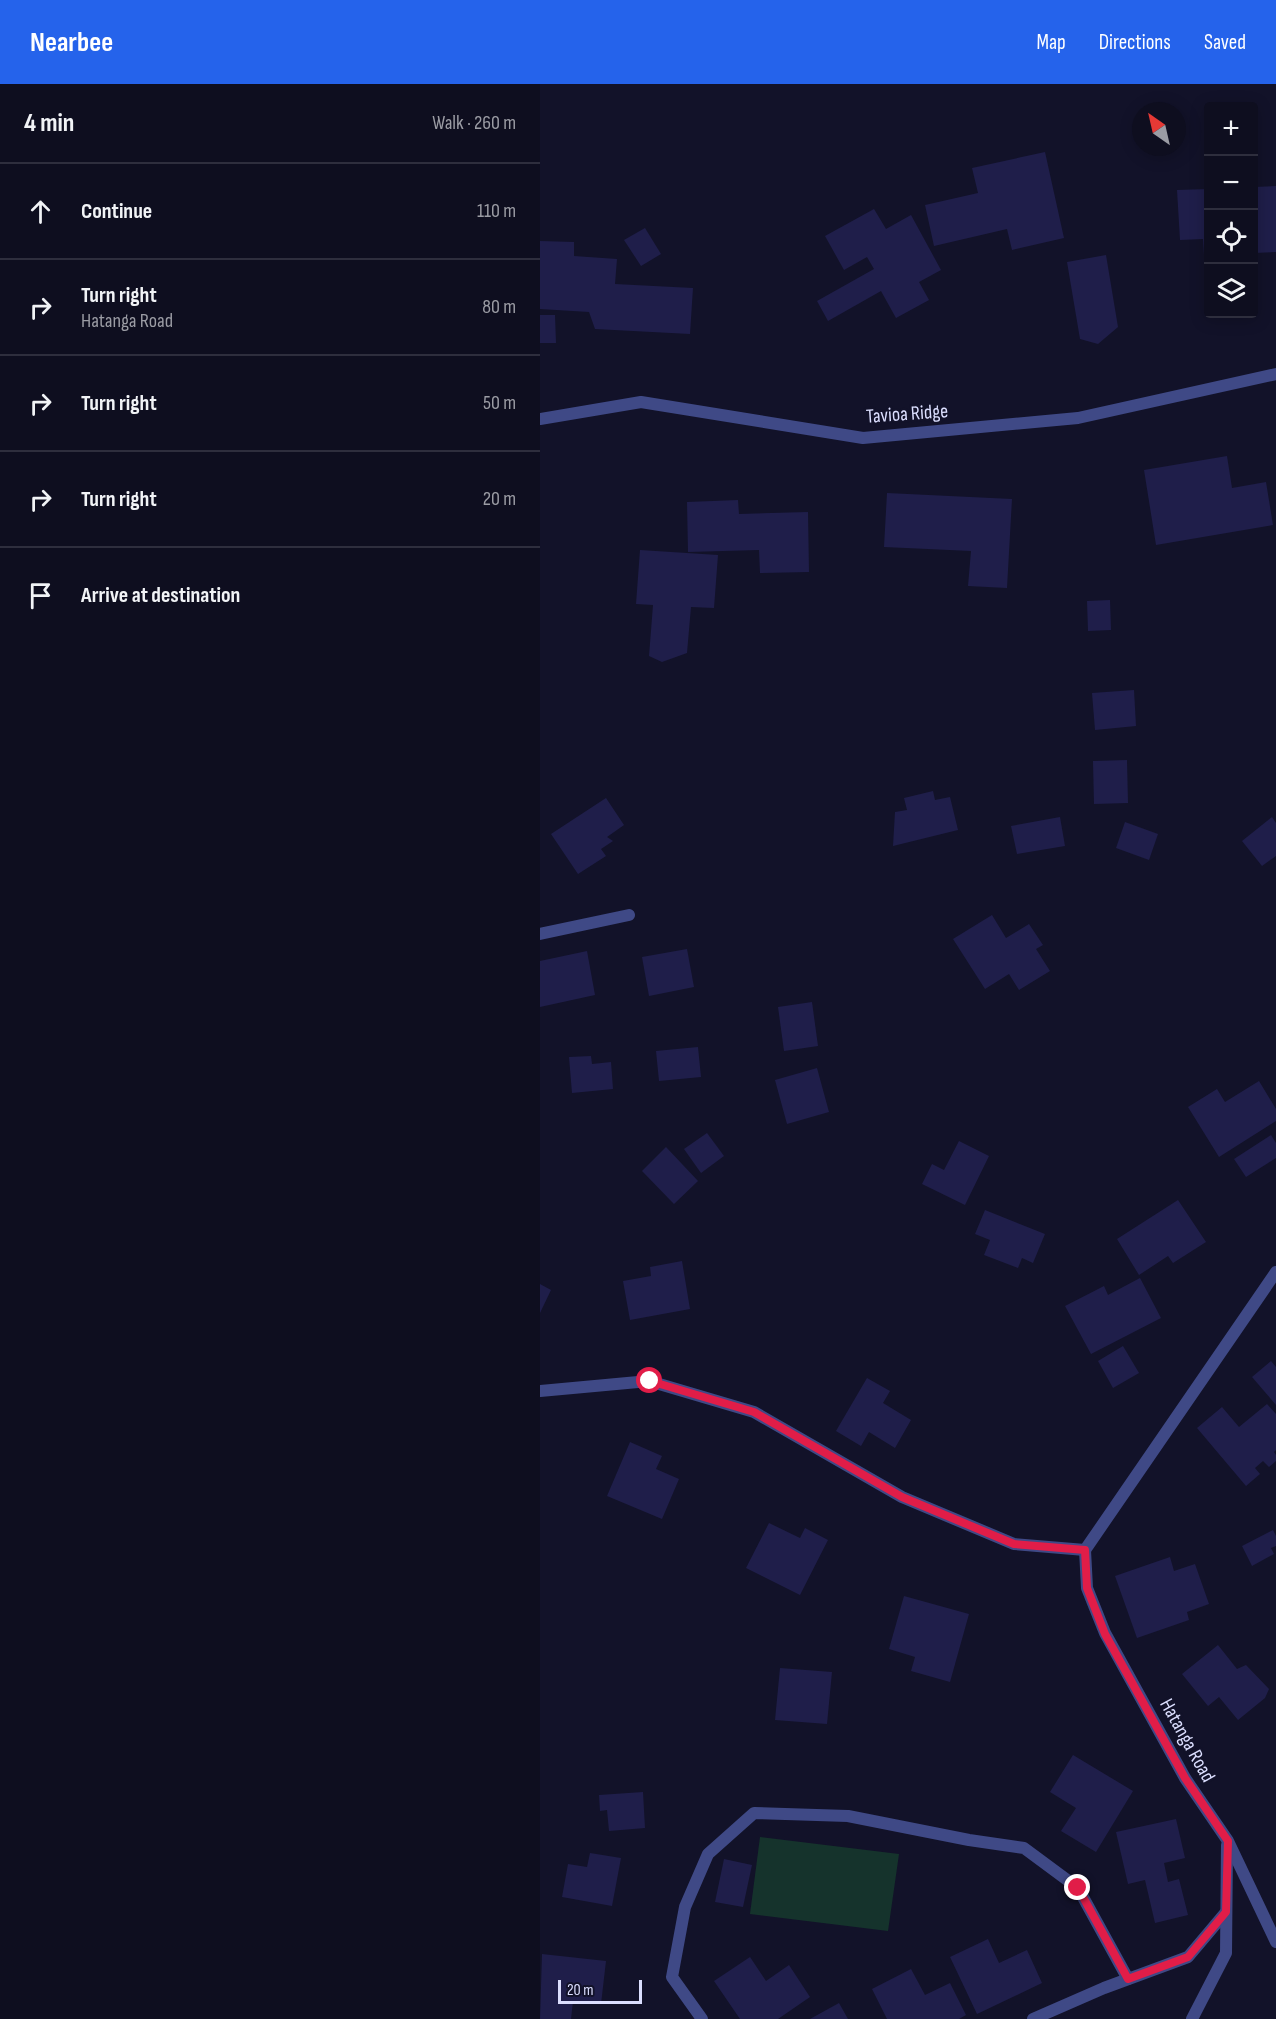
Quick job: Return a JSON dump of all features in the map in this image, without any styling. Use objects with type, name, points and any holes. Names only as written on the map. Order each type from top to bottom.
[{"type":"street","name":"Tavioa Ridge","points":[[540,418],[641,402],[863,438],[1078,418],[1276,375]]},
{"type":"street","points":[[540,934],[629,915]]},
{"type":"street","points":[[540,1391],[650,1381],[754,1412],[902,1497],[1014,1544],[1085,1550],[1276,1272]]},
{"type":"street","name":"Hatanga Road","points":[[1085,1550],[1087,1588],[1105,1634],[1185,1778],[1228,1841],[1276,1942]]},
{"type":"street","points":[[702,2019],[672,1977],[685,1907],[708,1854],[754,1813],[848,1816],[969,1840],[1024,1848],[1078,1888],[1128,1979]]},
{"type":"street","points":[[1192,2019],[1226,1953],[1228,1841]]},
{"type":"street","points":[[1033,2019],[1128,1979],[1188,1957],[1226,1912]]},
{"type":"green space","points":[[760,1837],[899,1854],[888,1931],[750,1914]]},
{"type":"building","points":[[1045,152],[1064,238],[1012,250],[1007,229],[934,246],[925,205],[978,193],[972,168]]},
{"type":"building","points":[[1276,186],[1276,252],[1258,253],[1258,187]]},
{"type":"building","points":[[1204,189],[1204,255],[1203,239],[1180,240],[1177,190]]},
{"type":"building","points":[[874,209],[886,229],[911,215],[941,270],[919,282],[929,300],[896,318],[881,291],[828,321],[817,301],[874,269],[867,257],[844,270],[825,236]]},
{"type":"building","points":[[645,228],[661,254],[641,266],[624,240]]},
{"type":"building","points":[[540,241],[574,242],[574,256],[617,259],[615,284],[693,288],[690,334],[595,329],[589,312],[540,309]]},
{"type":"building","points":[[1106,255],[1118,327],[1098,344],[1080,339],[1067,262]]},
{"type":"building","points":[[540,315],[555,315],[556,343],[540,343]]},
{"type":"building","points":[[1227,456],[1232,488],[1266,482],[1273,525],[1156,545],[1144,470]]},
{"type":"building","points":[[887,493],[1012,499],[1007,588],[968,586],[971,551],[884,547]]},
{"type":"building","points":[[738,500],[739,514],[808,512],[809,572],[760,573],[759,550],[688,552],[687,502]]},
{"type":"building","points":[[640,550],[718,555],[714,608],[691,607],[687,653],[662,662],[649,656],[653,605],[636,604]]},
{"type":"building","points":[[1110,600],[1111,630],[1088,631],[1087,601]]},
{"type":"building","points":[[1134,690],[1136,726],[1095,730],[1092,693]]},
{"type":"building","points":[[1127,760],[1128,803],[1094,804],[1093,761]]},
{"type":"building","points":[[933,791],[935,800],[950,797],[958,830],[893,846],[895,812],[907,810],[904,798]]},
{"type":"building","points":[[606,798],[624,825],[607,837],[613,841],[601,849],[606,856],[578,874],[551,834]]},
{"type":"building","points":[[1060,817],[1065,846],[1017,854],[1011,826]]},
{"type":"building","points":[[1272,817],[1276,823],[1276,856],[1262,866],[1242,841]]},
{"type":"building","points":[[1125,822],[1158,834],[1149,860],[1116,848]]},
{"type":"building","points":[[992,915],[1006,938],[1029,924],[1043,945],[1036,949],[1050,971],[1019,990],[1009,974],[985,989],[953,939]]},
{"type":"building","points":[[687,949],[694,987],[649,996],[642,957]]},
{"type":"building","points":[[587,951],[595,995],[540,1007],[540,961]]},
{"type":"building","points":[[812,1002],[818,1046],[784,1051],[778,1007]]},
{"type":"building","points":[[698,1047],[701,1077],[659,1081],[656,1051]]},
{"type":"building","points":[[591,1056],[592,1064],[611,1062],[613,1089],[572,1093],[569,1057]]},
{"type":"building","points":[[817,1068],[829,1112],[787,1124],[775,1080]]},
{"type":"building","points":[[1259,1081],[1276,1109],[1276,1121],[1219,1157],[1188,1107],[1217,1089],[1225,1102]]},
{"type":"building","points":[[707,1133],[724,1156],[701,1173],[684,1149]]},
{"type":"building","points":[[1271,1135],[1276,1143],[1276,1158],[1246,1177],[1234,1159]]},
{"type":"building","points":[[959,1141],[989,1156],[965,1205],[922,1184],[932,1164],[944,1170]]},
{"type":"building","points":[[666,1147],[698,1181],[674,1204],[642,1171]]},
{"type":"building","points":[[1178,1200],[1206,1242],[1173,1263],[1168,1256],[1139,1275],[1117,1239]]},
{"type":"building","points":[[985,1210],[1045,1234],[1033,1263],[1022,1258],[1018,1268],[984,1255],[990,1240],[975,1234]]},
{"type":"building","points":[[682,1261],[690,1309],[630,1320],[623,1281],[651,1276],[650,1267]]},
{"type":"building","points":[[1140,1278],[1161,1318],[1091,1354],[1065,1306],[1104,1286],[1108,1295]]},
{"type":"building","points":[[540,1284],[551,1290],[540,1313]]},
{"type":"building","points":[[1123,1346],[1139,1373],[1113,1388],[1098,1361]]},
{"type":"building","points":[[1271,1361],[1276,1367],[1276,1405],[1252,1377]]},
{"type":"building","points":[[867,1378],[890,1391],[883,1403],[911,1420],[895,1448],[869,1432],[861,1446],[836,1431]]},
{"type":"building","points":[[1267,1404],[1276,1414],[1276,1450],[1274,1452],[1276,1461],[1269,1467],[1263,1461],[1255,1468],[1260,1474],[1246,1486],[1197,1428],[1222,1407],[1239,1427]]},
{"type":"building","points":[[630,1442],[662,1456],[656,1469],[679,1479],[662,1519],[607,1496]]},
{"type":"building","points":[[769,1523],[800,1538],[805,1528],[828,1540],[800,1595],[746,1568]]},
{"type":"building","points":[[1273,1530],[1276,1536],[1276,1546],[1271,1548],[1274,1554],[1252,1566],[1242,1546]]},
{"type":"building","points":[[1170,1557],[1174,1571],[1195,1564],[1209,1604],[1187,1612],[1189,1620],[1137,1638],[1115,1576]]},
{"type":"building","points":[[904,1596],[969,1614],[950,1682],[911,1671],[915,1657],[889,1649]]},
{"type":"building","points":[[1218,1645],[1237,1669],[1246,1665],[1269,1689],[1265,1698],[1238,1720],[1219,1697],[1208,1706],[1182,1674]]},
{"type":"building","points":[[780,1668],[832,1672],[827,1724],[775,1720]]},
{"type":"building","points":[[1073,1755],[1133,1791],[1096,1852],[1061,1831],[1076,1808],[1050,1792]]},
{"type":"building","points":[[643,1792],[645,1828],[609,1831],[607,1810],[600,1811],[599,1795]]},
{"type":"building","points":[[1176,1819],[1185,1858],[1164,1863],[1168,1882],[1179,1879],[1188,1915],[1155,1923],[1145,1880],[1128,1884],[1116,1832]]},
{"type":"building","points":[[590,1853],[621,1858],[612,1906],[562,1897],[568,1864],[587,1867]]},
{"type":"building","points":[[724,1859],[752,1865],[743,1907],[715,1902]]},
{"type":"building","points":[[988,1939],[999,1963],[1027,1950],[1042,1983],[977,2014],[950,1957]]},
{"type":"building","points":[[542,1954],[606,1961],[601,2004],[573,2001],[571,2019],[540,2019]]},
{"type":"building","points":[[750,1957],[766,1981],[789,1965],[810,1997],[778,2019],[740,2019],[714,1981]]},
{"type":"building","points":[[911,1969],[925,1995],[950,1983],[966,2015],[959,2019],[887,2019],[872,1989]]},
{"type":"building","points":[[839,2003],[848,2019],[810,2019]]},
{"type":"route","points":[[650,1381],[754,1412],[902,1497],[1014,1544],[1085,1550],[1087,1588],[1105,1634],[1185,1778],[1228,1841],[1226,1912],[1188,1957],[1128,1979],[1078,1888]]}]
